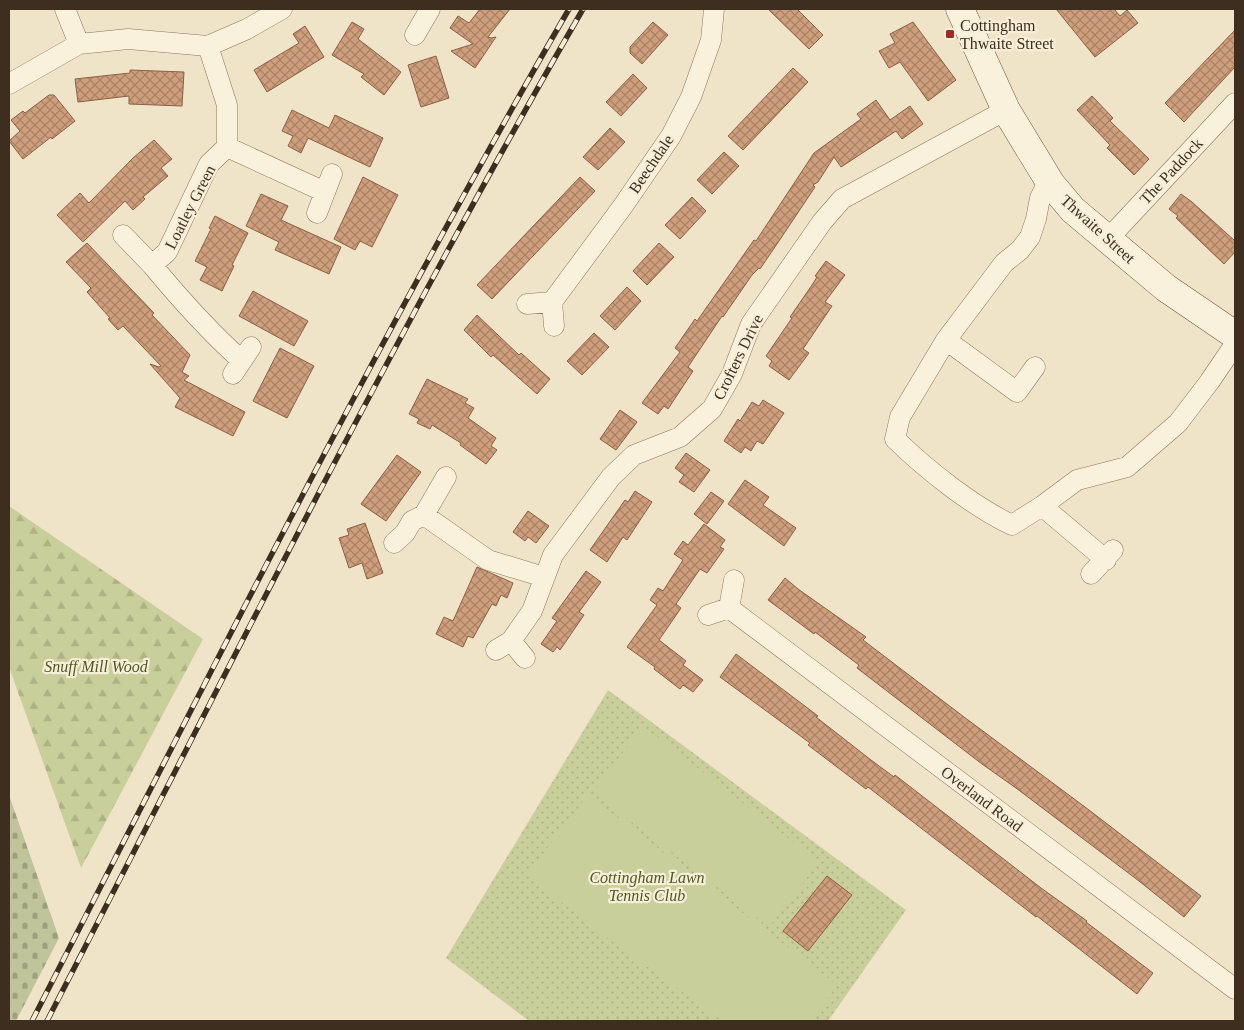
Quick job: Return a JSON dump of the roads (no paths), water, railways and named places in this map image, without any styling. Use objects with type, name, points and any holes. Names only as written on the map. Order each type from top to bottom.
[{"type":"main road","name":"Thwaite Street","points":[[960,9],[1006,110],[1051,184],[1073,210],[1107,240],[1166,288],[1235,335]]},
{"type":"street","points":[[65,9],[79,44]]},
{"type":"street","points":[[9,84],[79,44],[128,39],[208,46],[247,29],[282,9]]},
{"type":"street","name":"Beechdale","points":[[552,302],[623,206],[671,136],[691,97],[712,40],[714,9]]},
{"type":"street","points":[[415,35],[428,10]]},
{"type":"street","points":[[208,46],[228,104],[226,147],[328,183],[317,213]]},
{"type":"street","name":"The Paddock","points":[[1107,240],[1235,103]]},
{"type":"street","name":"Crofters Drive","points":[[525,658],[503,646],[532,611],[552,555],[611,477],[634,456],[680,437],[712,409],[732,374],[751,324],[822,222],[842,199],[1006,110]]},
{"type":"street","name":"Loatley Green","points":[[152,265],[167,252],[210,164],[226,147]]},
{"type":"street","points":[[1051,184],[1044,190],[1040,198],[1030,237],[1020,250],[1004,263],[946,340],[900,417],[894,439],[913,457],[988,514],[1012,526],[1077,480],[1127,467],[1178,423],[1210,382],[1235,344]]},
{"type":"street","name":"Loatley Green","points":[[123,235],[219,340],[242,360]]},
{"type":"street","points":[[527,304],[552,302],[554,326]]},
{"type":"street","points":[[946,340],[1017,392],[1035,367]]},
{"type":"street","points":[[394,543],[405,532],[412,521],[424,515],[446,477]]},
{"type":"street","points":[[1042,506],[1109,555],[1091,574]]},
{"type":"street","points":[[424,515],[488,560],[544,577]]},
{"type":"street","points":[[708,615],[729,608],[734,580]]},
{"type":"street","name":"Overland Road","points":[[729,608],[1235,990]]},
{"type":"railway","points":[[32,1021],[294,511],[498,133],[569,9]]},
{"type":"railway","points":[[47,1021],[376,385],[512,133],[583,9]]},
{"type":"place","name":"Cottingham Thwaite Street","points":[[950,34]]},
{"type":"park label","name":"Snuff Mill Wood","points":[[96,666]]},
{"type":"park label","name":"Cottingham Lawn Tennis Club","points":[[647,886]]}]
